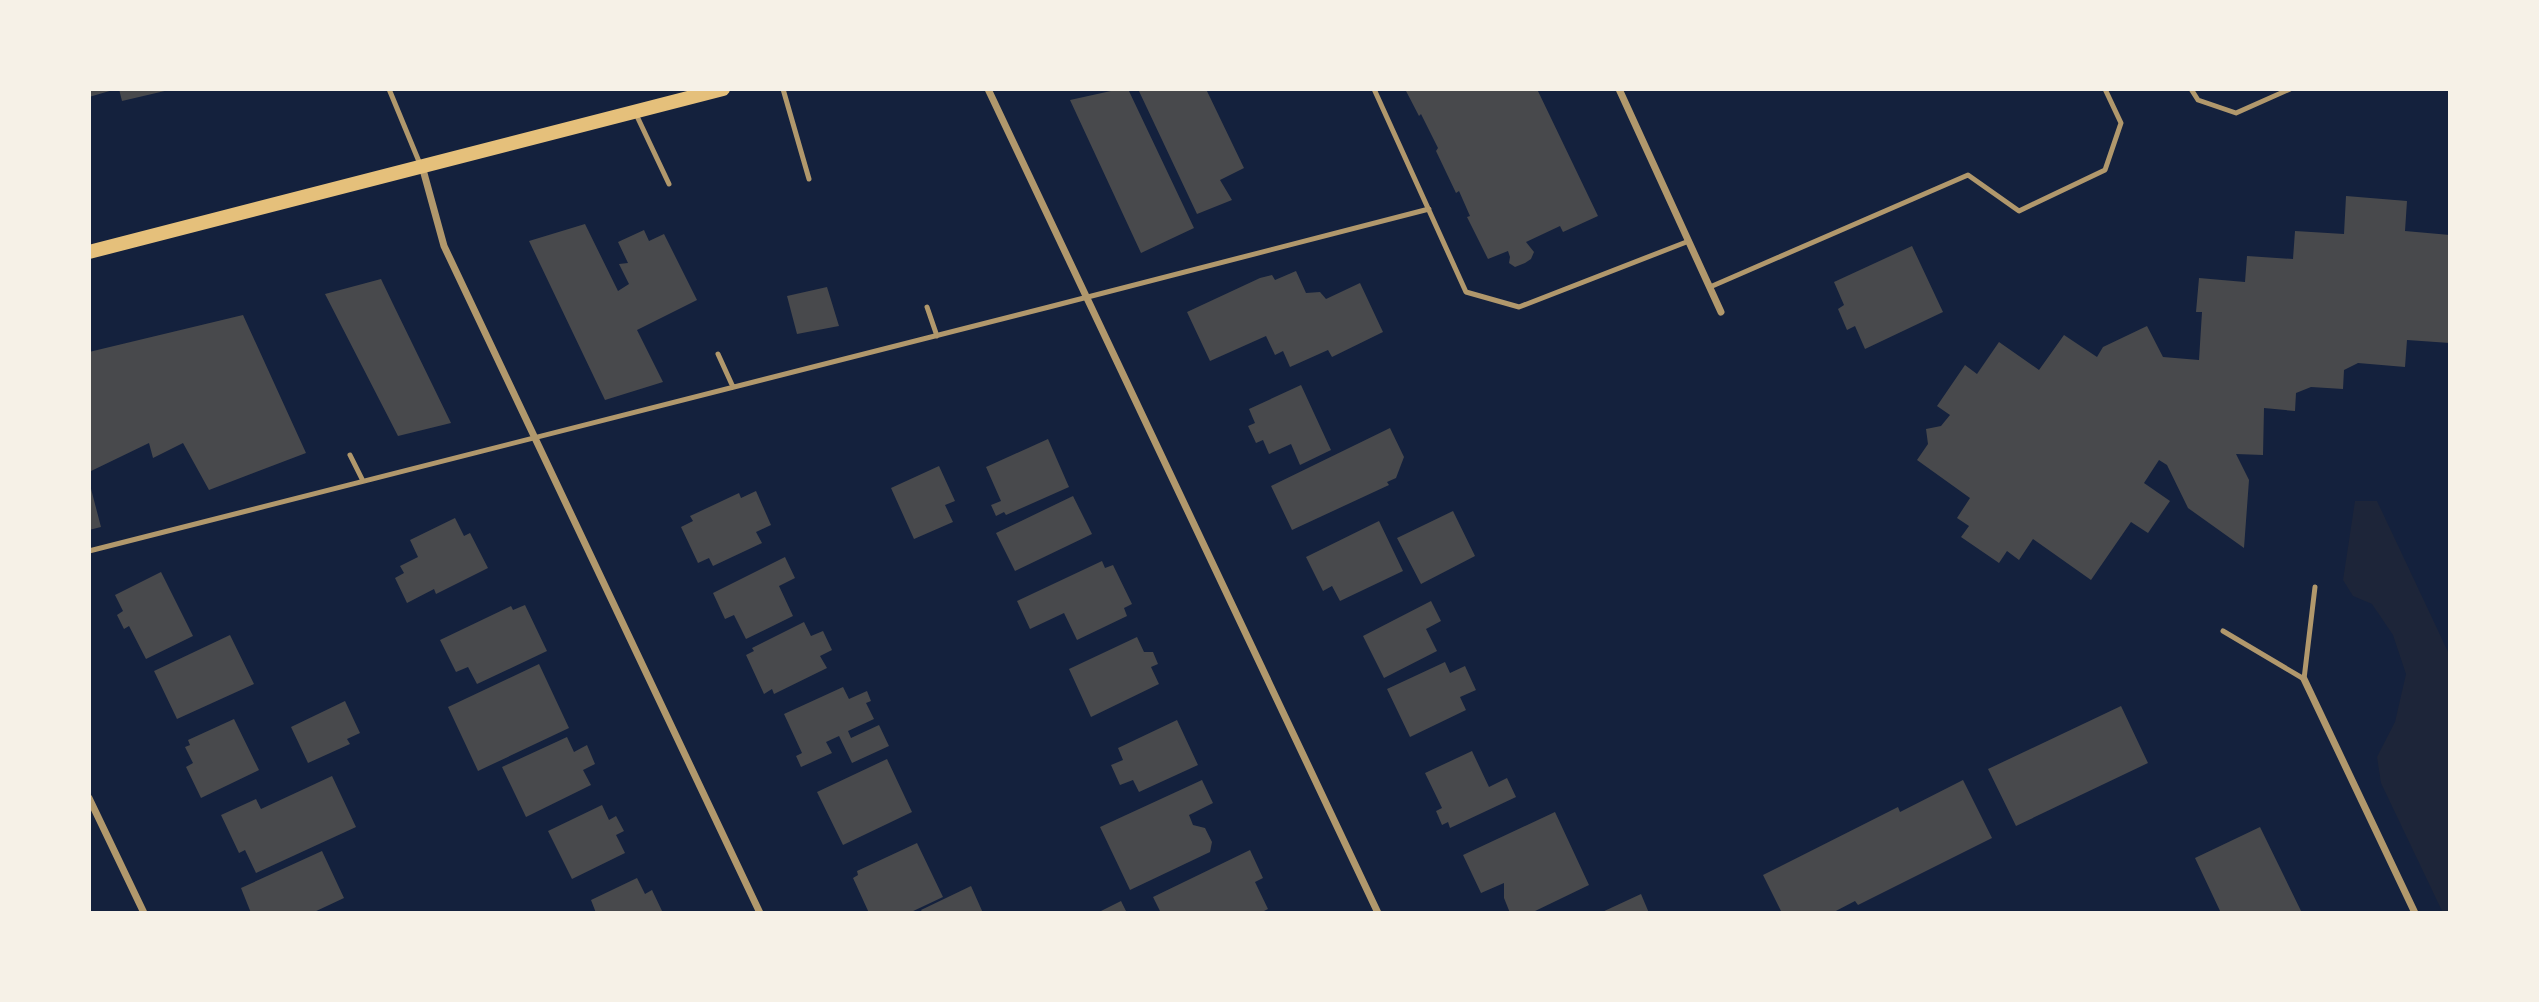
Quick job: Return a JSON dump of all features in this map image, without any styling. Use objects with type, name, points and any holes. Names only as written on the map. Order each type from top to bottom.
[{"type":"main road","points":[[89,252],[723,89]]},
{"type":"street","points":[[988,89],[1378,913]]},
{"type":"street","points":[[1619,89],[1721,312]]},
{"type":"street","points":[[422,166],[444,246],[760,913]]},
{"type":"street","points":[[2304,679],[2415,913]]},
{"type":"street","points":[[89,798],[144,913]]},
{"type":"lane","points":[[389,89],[422,166]]},
{"type":"lane","points":[[783,89],[809,178]]},
{"type":"lane","points":[[1374,89],[1466,292],[1520,307],[1689,241]]},
{"type":"lane","points":[[1710,287],[1968,175],[2019,211],[2105,170],[2121,123],[2105,89]]},
{"type":"lane","points":[[2191,89],[2198,100],[2236,113],[2290,89]]},
{"type":"lane","points":[[635,112],[669,184]]},
{"type":"lane","points":[[89,551],[1429,209]]},
{"type":"lane","points":[[927,307],[937,336]]},
{"type":"lane","points":[[718,354],[733,387]]},
{"type":"lane","points":[[351,456],[363,481]]},
{"type":"lane","points":[[2223,631],[2304,679],[2315,587]]},
{"type":"shaded area","points":[[2355,501],[2377,501],[2450,656],[2450,913],[2443,913],[2381,783],[2377,757],[2395,722],[2406,674],[2393,635],[2372,604],[2353,596],[2343,580]]},
{"type":"building","points":[[89,89],[113,89],[113,90],[89,97]]},
{"type":"building","points":[[119,89],[169,89],[169,90],[122,101]]},
{"type":"building","points":[[1128,89],[1194,228],[1141,253],[1070,100]]},
{"type":"building","points":[[1138,89],[1206,89],[1244,168],[1220,180],[1232,200],[1197,214]]},
{"type":"building","points":[[1405,89],[1537,89],[1598,216],[1563,232],[1560,226],[1526,242],[1534,252],[1531,259],[1515,267],[1509,263],[1508,251],[1488,259],[1467,217],[1470,216],[1459,191],[1456,193],[1436,151],[1438,148]]},
{"type":"building","points":[[2346,196],[2407,201],[2405,231],[2450,235],[2450,343],[2407,340],[2405,367],[2358,363],[2344,370],[2343,389],[2311,387],[2296,393],[2295,411],[2264,408],[2263,455],[2236,454],[2249,480],[2244,548],[2188,508],[2167,465],[2159,460],[2144,483],[2170,501],[2148,533],[2131,522],[2091,580],[2033,539],[2019,560],[2007,551],[1999,563],[1961,537],[1969,526],[1957,518],[1970,498],[1917,460],[1928,444],[1926,429],[1941,426],[1950,415],[1937,406],[1965,365],[1977,374],[1999,342],[2039,370],[2064,335],[2097,357],[2103,347],[2147,326],[2163,357],[2199,360],[2202,312],[2196,312],[2199,278],[2245,282],[2247,256],[2293,259],[2295,231],[2344,234]]},
{"type":"building","points":[[585,224],[618,291],[629,284],[619,264],[628,263],[618,242],[644,230],[649,241],[664,234],[697,300],[637,330],[663,382],[605,400],[529,241]]},
{"type":"building","points":[[1912,246],[1943,312],[1865,349],[1855,326],[1847,330],[1838,309],[1844,305],[1834,282]]},
{"type":"building","points":[[1296,271],[1306,293],[1320,292],[1326,299],[1360,283],[1383,332],[1332,357],[1328,350],[1290,367],[1283,351],[1275,355],[1266,336],[1210,361],[1187,312],[1260,278],[1272,275],[1275,280]]},
{"type":"building","points":[[381,279],[451,423],[398,436],[325,294]]},
{"type":"building","points":[[827,287],[839,326],[797,334],[787,296]]},
{"type":"building","points":[[243,315],[306,453],[209,490],[183,443],[153,458],[149,443],[89,472],[89,352]]},
{"type":"building","points":[[1301,385],[1331,450],[1300,465],[1291,444],[1269,454],[1263,440],[1256,443],[1248,426],[1255,423],[1249,409]]},
{"type":"building","points":[[1390,428],[1404,457],[1396,478],[1387,482],[1389,485],[1292,530],[1271,486]]},
{"type":"building","points":[[1048,439],[1069,487],[1006,515],[1004,512],[996,516],[991,505],[1001,501],[986,467]]},
{"type":"building","points":[[939,466],[955,501],[945,505],[953,522],[914,539],[891,488]]},
{"type":"building","points":[[89,486],[101,527],[89,530]]},
{"type":"building","points":[[756,491],[771,525],[756,532],[762,543],[713,566],[709,558],[698,563],[681,527],[693,521],[690,516],[739,493],[741,498]]},
{"type":"building","points":[[1073,496],[1092,534],[1015,571],[996,533]]},
{"type":"building","points":[[1453,511],[1475,556],[1421,584],[1397,538]]},
{"type":"building","points":[[455,518],[464,536],[470,533],[488,568],[436,594],[434,589],[407,603],[395,578],[404,573],[400,566],[418,557],[410,540]]},
{"type":"building","points":[[1379,521],[1403,571],[1340,601],[1332,586],[1323,591],[1306,557]]},
{"type":"building","points":[[785,557],[795,578],[779,586],[793,616],[746,639],[734,615],[725,619],[713,593]]},
{"type":"building","points":[[1102,561],[1105,568],[1113,565],[1132,604],[1124,608],[1127,616],[1077,640],[1064,613],[1030,629],[1017,601]]},
{"type":"building","points":[[161,572],[193,636],[146,659],[129,626],[124,629],[117,615],[123,611],[115,595]]},
{"type":"building","points":[[1431,601],[1441,621],[1426,629],[1437,651],[1384,678],[1363,636]]},
{"type":"building","points":[[525,605],[547,651],[477,684],[468,667],[456,672],[440,640],[511,606],[513,610]]},
{"type":"building","points":[[804,622],[811,636],[823,631],[832,650],[820,656],[827,668],[774,694],[772,689],[764,694],[746,655],[754,651],[752,648]]},
{"type":"building","points":[[230,635],[254,684],[177,719],[154,671]]},
{"type":"building","points":[[1137,637],[1144,652],[1153,652],[1158,664],[1151,667],[1159,684],[1091,717],[1069,669]]},
{"type":"building","points":[[1445,662],[1450,673],[1465,666],[1476,690],[1460,697],[1466,710],[1410,737],[1387,689]]},
{"type":"building","points":[[539,664],[569,728],[478,771],[448,707]]},
{"type":"building","points":[[843,687],[849,699],[867,691],[871,701],[866,703],[874,719],[848,731],[851,738],[879,725],[889,746],[852,763],[839,736],[826,742],[832,753],[801,767],[796,756],[802,753],[784,714]]},
{"type":"building","points":[[345,701],[360,733],[347,739],[350,744],[308,763],[291,727]]},
{"type":"building","points":[[2121,706],[2148,763],[2016,826],[1988,769]]},
{"type":"building","points":[[234,719],[259,770],[201,798],[186,767],[193,763],[185,747],[190,745],[188,740]]},
{"type":"building","points":[[1177,720],[1198,765],[1139,792],[1133,780],[1120,785],[1111,765],[1123,760],[1118,748]]},
{"type":"building","points":[[567,737],[574,752],[587,745],[595,764],[583,770],[591,785],[526,817],[502,767]]},
{"type":"building","points":[[1472,751],[1489,787],[1507,778],[1516,797],[1450,828],[1448,822],[1442,825],[1436,811],[1442,808],[1425,773]]},
{"type":"building","points":[[887,759],[912,812],[843,845],[817,792]]},
{"type":"building","points":[[332,776],[356,827],[256,873],[245,850],[239,853],[221,815],[256,799],[261,809]]},
{"type":"building","points":[[1202,780],[1213,803],[1189,815],[1193,825],[1205,828],[1212,842],[1210,852],[1130,890],[1100,827]]},
{"type":"building","points":[[1963,780],[1992,838],[1858,905],[1855,901],[1832,913],[1782,913],[1763,875],[1898,807],[1900,812]]},
{"type":"building","points":[[602,805],[609,820],[616,816],[624,831],[616,835],[625,853],[572,879],[548,831]]},
{"type":"building","points":[[1555,812],[1589,885],[1531,913],[1510,913],[1504,898],[1504,883],[1481,893],[1463,855]]},
{"type":"building","points":[[2260,827],[2302,913],[2221,913],[2195,858]]},
{"type":"building","points":[[917,843],[943,897],[909,913],[869,913],[853,878],[858,875],[857,871]]},
{"type":"building","points":[[1250,850],[1263,878],[1255,882],[1268,909],[1260,913],[1161,913],[1153,897]]},
{"type":"building","points":[[322,851],[344,898],[312,913],[251,913],[241,888]]},
{"type":"building","points":[[637,878],[645,894],[652,890],[663,913],[596,913],[591,900]]},
{"type":"building","points":[[971,886],[983,913],[923,913],[921,910]]},
{"type":"building","points":[[1641,894],[1649,913],[1600,913]]},
{"type":"building","points":[[1121,901],[1127,913],[1097,913]]}]
